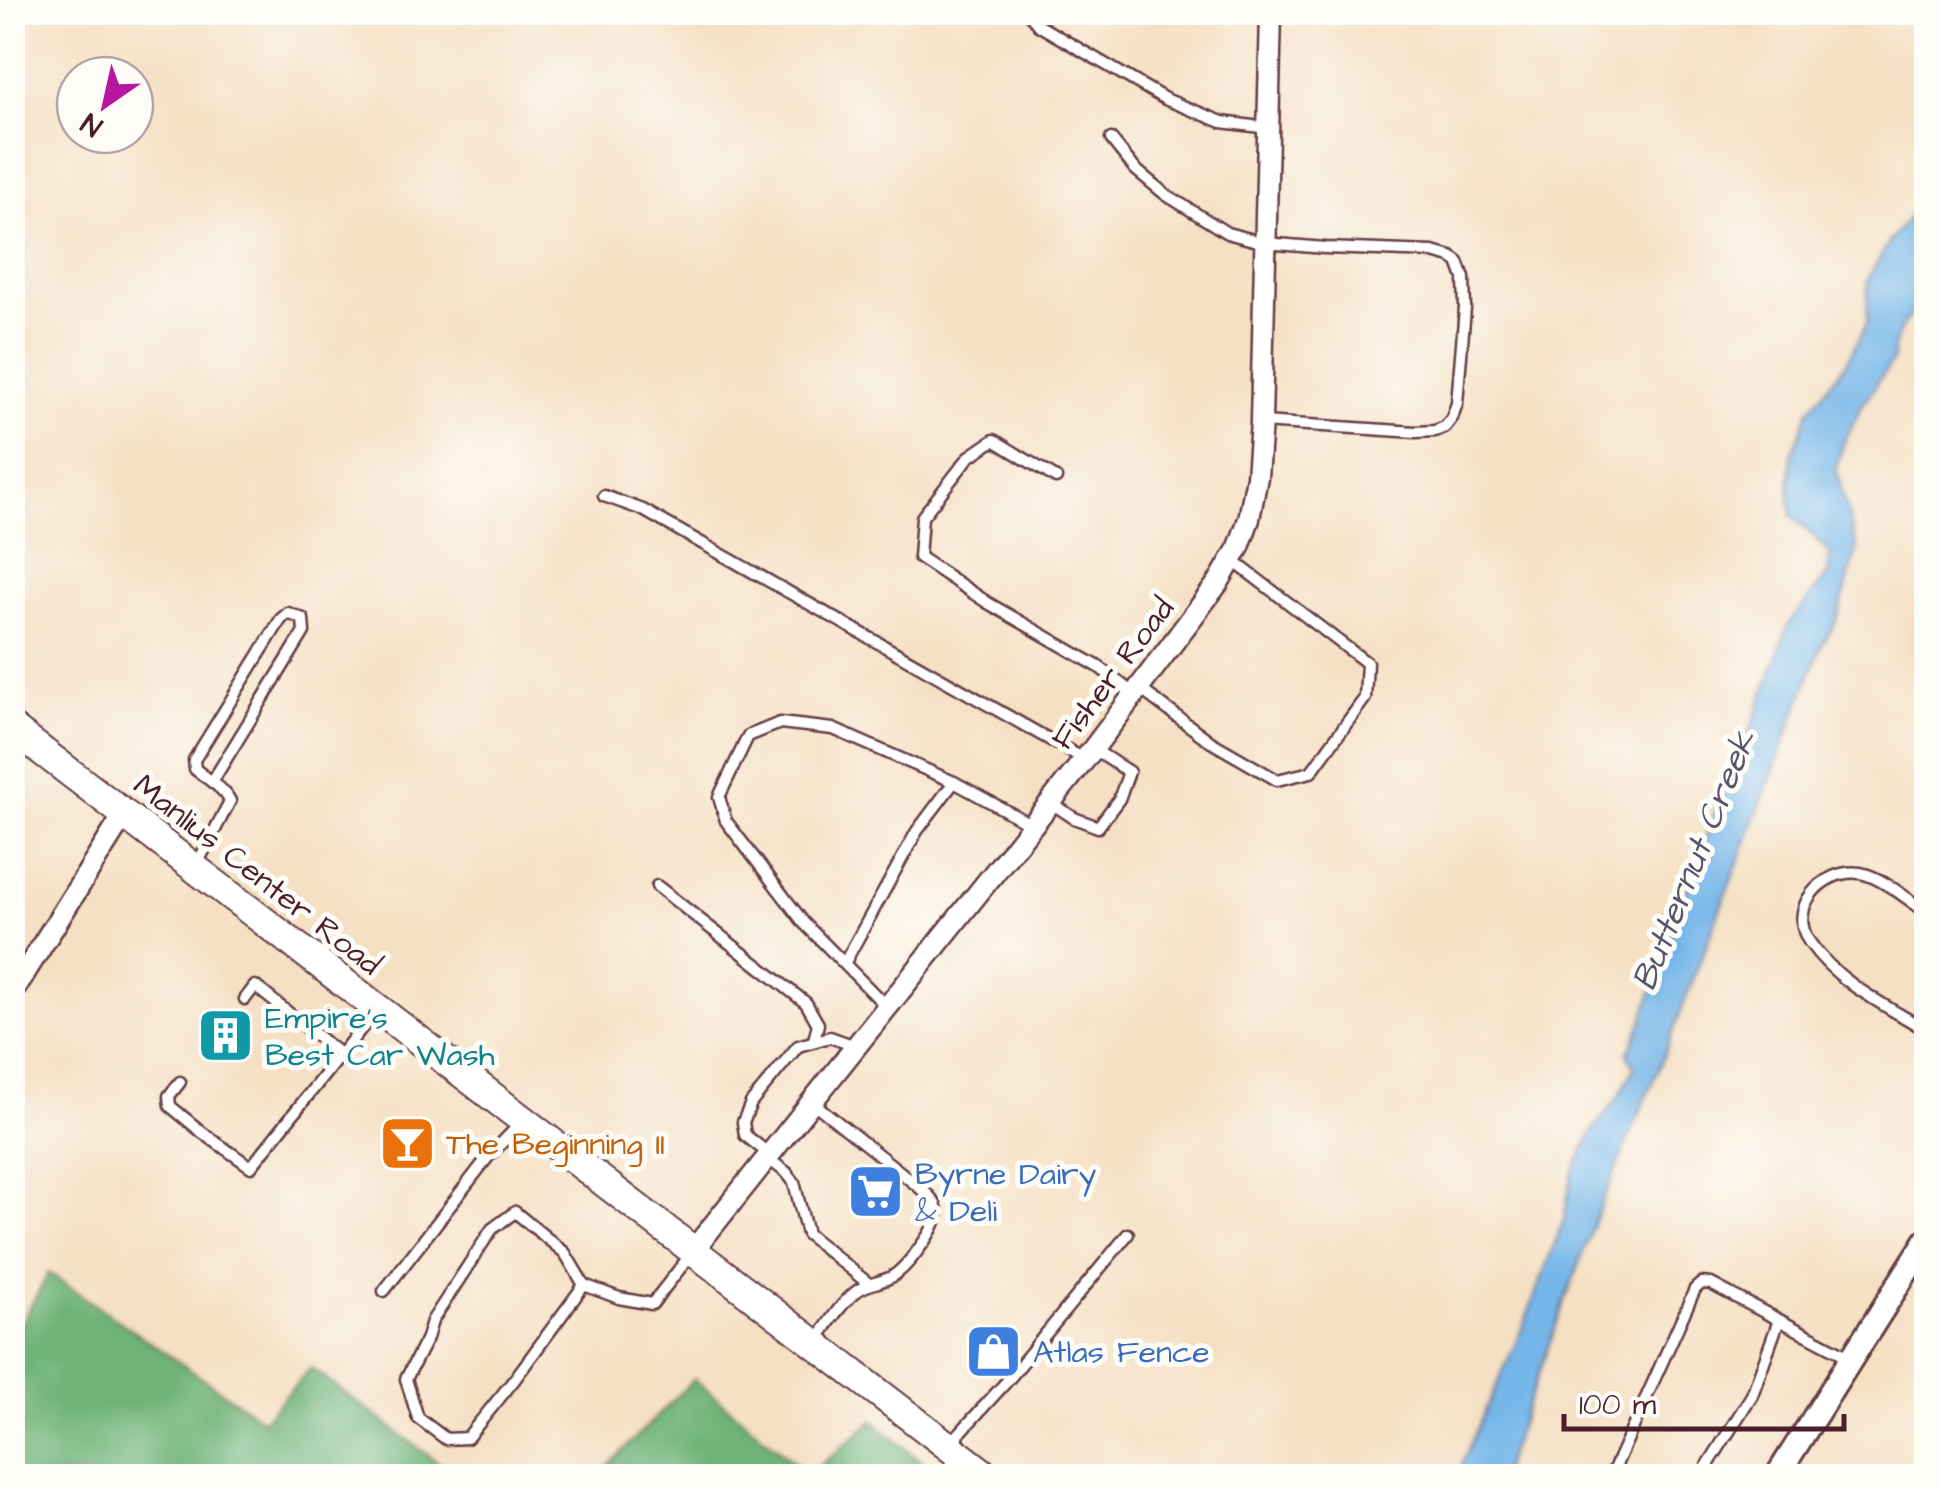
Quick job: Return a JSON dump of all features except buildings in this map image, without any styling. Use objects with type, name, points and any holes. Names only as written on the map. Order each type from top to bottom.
[{"type":"main road","name":"Manlius Center Road","points":[[12,728],[986,1476]]},
{"type":"street","name":"Fisher Road","points":[[692,1252],[1088,754],[1232,560],[1249,520],[1261,422],[1270,12]]},
{"type":"street","points":[[12,993],[124,815]]},
{"type":"street","points":[[1777,1476],[1926,1241]]},
{"type":"lane","points":[[1028,12],[1038,26],[1165,99],[1222,122],[1268,128]]},
{"type":"lane","points":[[1111,138],[1135,168],[1165,194],[1226,233],[1265,244],[1444,254],[1458,262],[1464,278],[1466,308],[1457,403],[1445,427],[1416,432],[1261,422]]},
{"type":"lane","points":[[1056,478],[994,440],[969,457],[922,516],[920,556],[988,603],[1099,667],[1211,742],[1277,780],[1311,772],[1365,698],[1367,663],[1232,560]]},
{"type":"lane","points":[[604,496],[643,510],[1088,754],[1129,772],[1120,799],[1098,827],[1074,818],[1050,802]]},
{"type":"lane","points":[[194,869],[230,802],[227,794],[196,770],[194,760],[281,619],[288,614],[303,619],[304,632],[212,782]]},
{"type":"lane","points":[[887,1006],[804,923],[726,821],[719,798],[748,736],[780,722],[833,730],[954,782],[1032,825]]},
{"type":"lane","points":[[845,962],[917,831],[954,782]]},
{"type":"lane","points":[[1926,912],[1879,881],[1860,873],[1844,874],[1823,880],[1812,892],[1802,924],[1809,942],[1840,976],[1926,1030]]},
{"type":"lane","points":[[657,886],[806,1003],[818,1024],[814,1040]]},
{"type":"lane","points":[[245,999],[255,986],[340,1055]]},
{"type":"lane","points":[[180,1082],[169,1096],[170,1106],[252,1168],[377,1010]]},
{"type":"lane","points":[[855,1046],[830,1037],[798,1046],[751,1103],[742,1122],[745,1135],[794,1182],[806,1234],[869,1284]]},
{"type":"lane","points":[[812,1101],[920,1188],[938,1211],[928,1236],[903,1267],[847,1299],[813,1344]]},
{"type":"lane","points":[[384,1291],[488,1157],[522,1122]]},
{"type":"lane","points":[[584,1284],[466,1438],[446,1439],[418,1418],[406,1379],[432,1320],[492,1229],[515,1212],[565,1253],[584,1284],[620,1298],[652,1304],[692,1252]]},
{"type":"lane","points":[[947,1446],[1008,1380],[1128,1234]]},
{"type":"lane","points":[[1610,1476],[1695,1289],[1702,1282],[1852,1359]]},
{"type":"lane","points":[[1701,1476],[1752,1394],[1779,1320]]},
{"type":"green space","points":[[49,1273],[263,1420],[311,1368],[456,1476],[13,1476],[13,1337]]},
{"type":"green space","points":[[694,1379],[809,1475],[873,1421],[938,1476],[598,1476]]},
{"type":"water","points":[[1926,202],[1926,293],[1902,326],[1893,360],[1861,407],[1836,467],[1857,549],[1837,620],[1821,647],[1664,1055],[1595,1219],[1501,1476],[1456,1476],[1525,1322],[1564,1219],[1572,1175],[1593,1130],[1635,1067],[1627,1055],[1642,1023],[1719,800],[1743,751],[1788,625],[1828,574],[1829,553],[1792,517],[1792,454],[1809,411],[1846,363],[1867,323],[1868,279],[1891,239]]},
{"type":"place","name":"Empire's Best Car Wash","points":[[226,1035]]},
{"type":"place","name":"The Beginning II","points":[[407,1143]]},
{"type":"place","name":"Byrne Dairy & Deli","points":[[876,1191]]},
{"type":"place","name":"Atlas Fence","points":[[994,1351]]},
{"type":"water label","name":"Butternut Creek","points":[[1693,860]]}]
